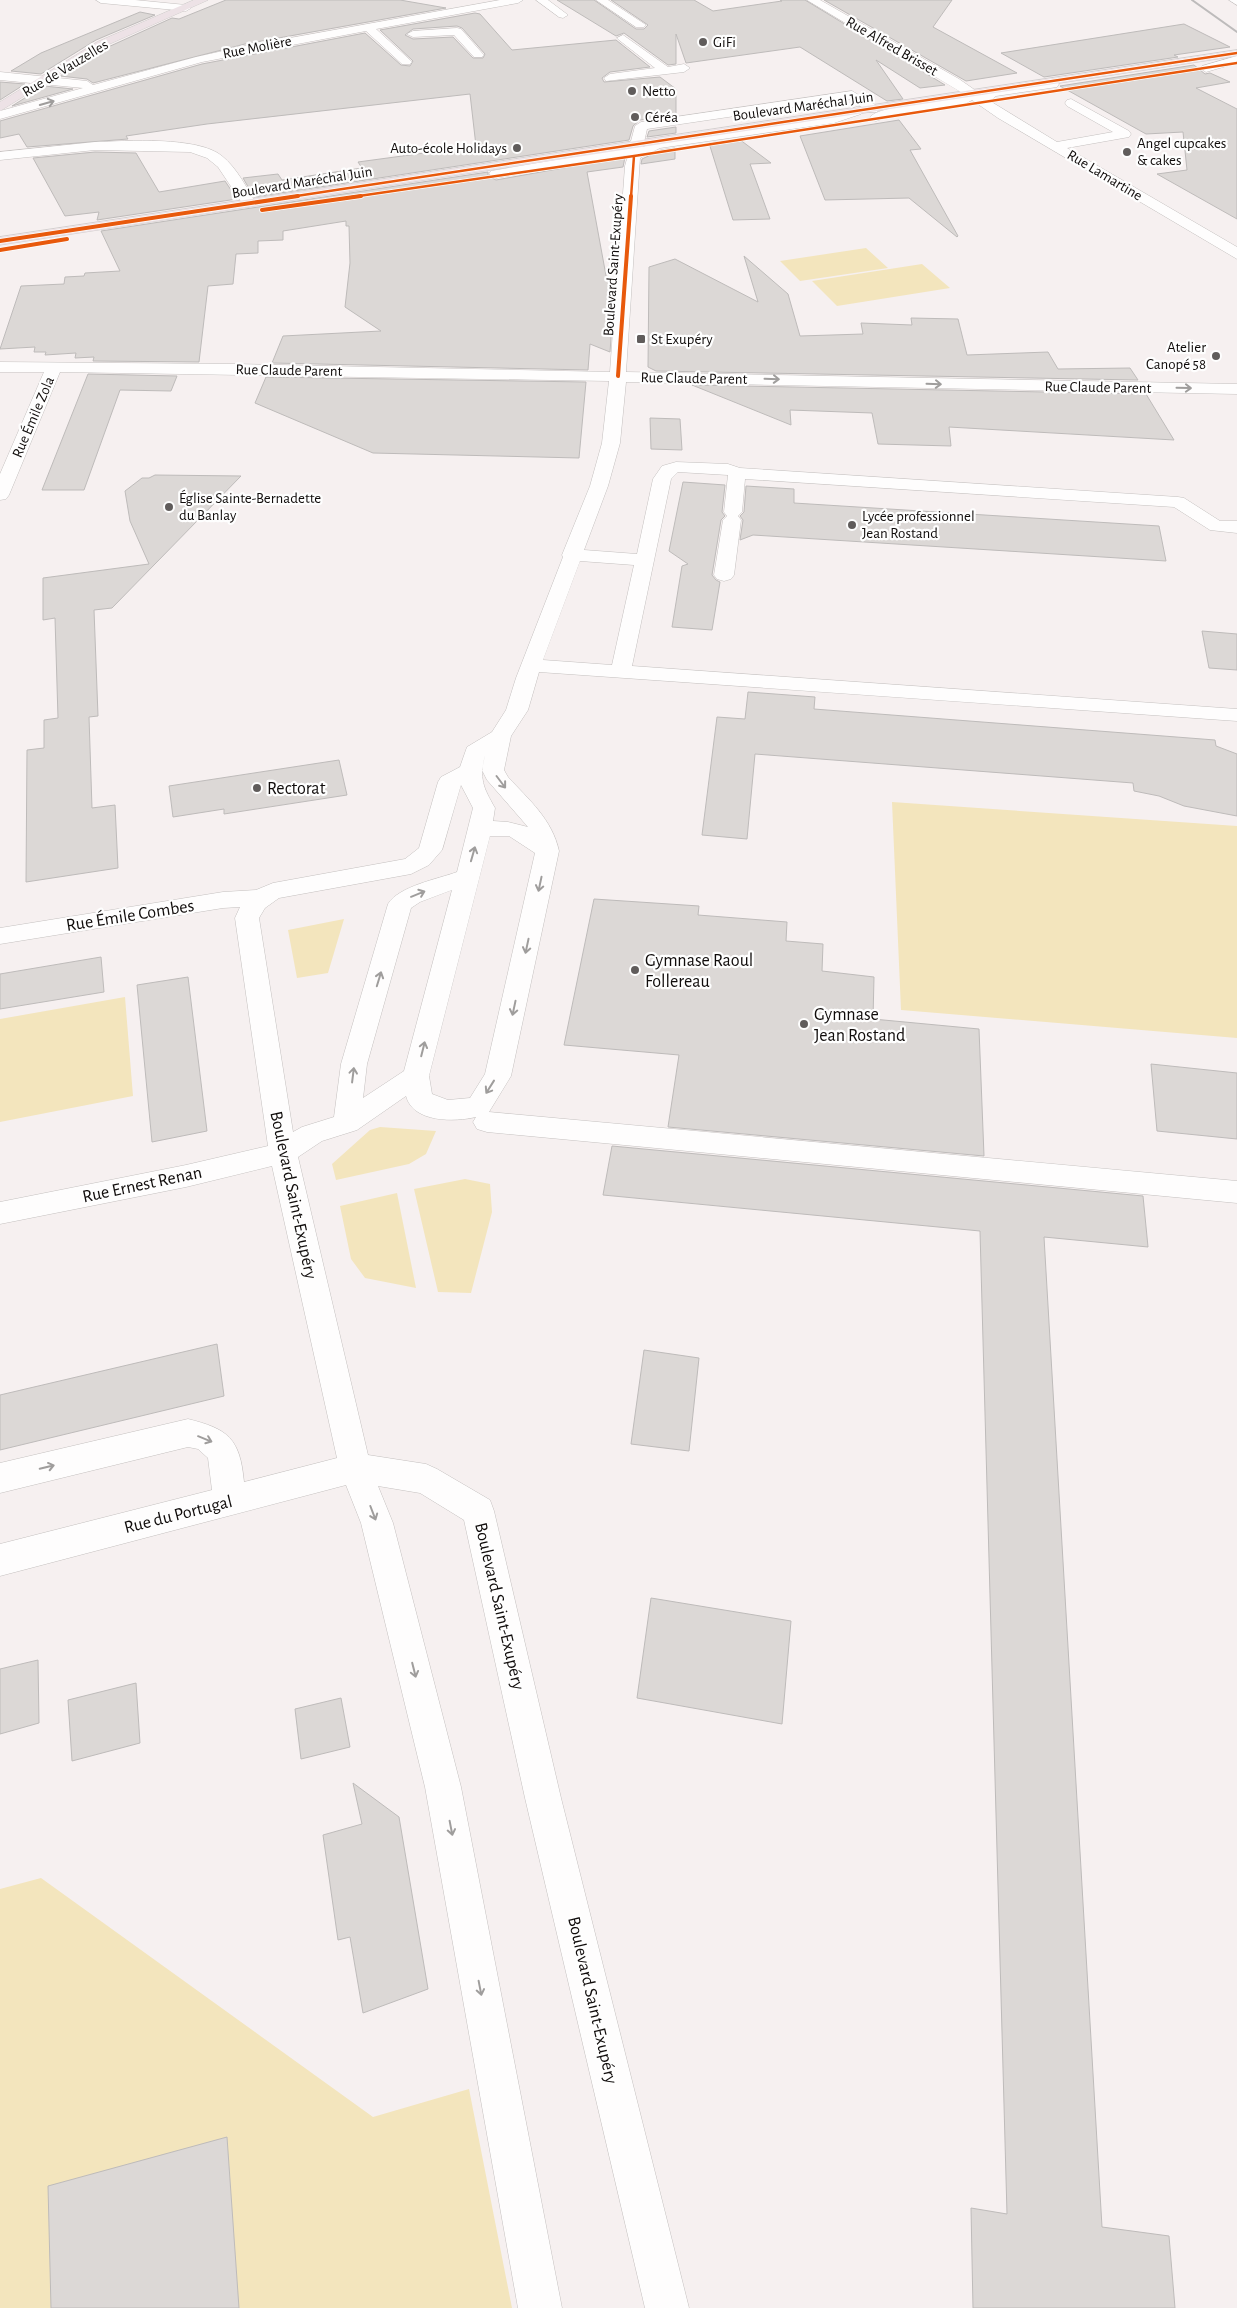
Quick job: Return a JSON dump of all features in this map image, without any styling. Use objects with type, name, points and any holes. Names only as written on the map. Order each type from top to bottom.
[{"type":"main road","name":"Rue de Vauzelles","points":[[0,107],[101,44],[203,0]]},
{"type":"main road","name":"Boulevard Maréchal Juin","points":[[972,94],[1237,53]]},
{"type":"main road","name":"Boulevard Maréchal Juin","points":[[0,241],[608,147],[632,150],[875,113],[983,101],[1237,63]]},
{"type":"main road","name":"Boulevard Maréchal Juin","points":[[0,250],[496,174],[857,111],[875,113]]},
{"type":"street","points":[[101,0],[186,8]]},
{"type":"street","name":"Rue Molière","points":[[0,115],[200,59],[367,26],[518,0]]},
{"type":"street","points":[[541,0],[563,15]]},
{"type":"street","points":[[601,0],[640,25]]},
{"type":"street","name":"Rue Alfred Brisset","points":[[812,0],[955,82],[972,94]]},
{"type":"street","points":[[396,21],[414,35],[457,30],[478,54]]},
{"type":"street","points":[[367,26],[406,62]]},
{"type":"street","points":[[623,38],[665,70]]},
{"type":"street","name":"Boulevard Maréchal Juin","points":[[1206,68],[1237,59]]},
{"type":"street","name":"Boulevard Maréchal Juin","points":[[983,101],[992,94],[1115,74],[1145,67]]},
{"type":"street","points":[[610,78],[684,68]]},
{"type":"street","points":[[0,76],[101,87]]},
{"type":"street","name":"Rue Lamartine","points":[[972,94],[1002,115],[1231,245],[1237,256]]},
{"type":"street","name":"Boulevard Maréchal Juin","points":[[875,113],[964,100],[972,94]]},
{"type":"street","points":[[632,150],[641,126],[852,95],[875,113]]},
{"type":"street","points":[[1056,146],[1125,134],[1071,103]]},
{"type":"street","points":[[0,156],[75,145],[187,147],[211,154],[220,160],[249,203]]},
{"type":"street","name":"Boulevard Saint-Exupéry","points":[[470,771],[475,752],[500,736],[517,710],[531,665],[571,555],[599,486],[611,443],[618,376],[632,150]]},
{"type":"street","name":"Rue Claude Parent","points":[[0,367],[618,376],[1236,392]]},
{"type":"street","name":"Rue Émile Zola","points":[[0,495],[54,367]]},
{"type":"street","points":[[621,671],[663,474],[676,467],[728,469],[737,473],[1178,502],[1216,526],[1237,527]]},
{"type":"street","points":[[724,574],[733,516],[737,473]]},
{"type":"street","points":[[571,555],[644,560]]},
{"type":"street","points":[[531,665],[1237,715]]},
{"type":"street","points":[[260,898],[274,891],[410,866],[421,860],[430,850],[449,782],[470,771],[472,788],[484,808],[480,830],[416,1076],[420,1099],[433,1108],[463,1110],[479,1106],[498,1076],[507,1042],[547,851],[544,836],[538,824],[498,780],[493,770],[500,736]]},
{"type":"street","points":[[480,830],[500,827],[516,829],[533,839],[547,851]]},
{"type":"street","points":[[347,1123],[354,1064],[400,904],[412,896],[467,877]]},
{"type":"street","name":"Boulevard Saint-Exupéry","points":[[260,898],[249,912],[247,918],[283,1153],[355,1468],[426,1479],[478,1511],[542,1798],[666,2308]]},
{"type":"street","name":"Rue Émile Combes","points":[[0,936],[222,900],[260,898]]},
{"type":"street","name":"Rue Ernest Renan","points":[[0,1213],[186,1176],[283,1153],[312,1134],[347,1123],[416,1076]]},
{"type":"street","points":[[487,1122],[1237,1192]]},
{"type":"street","points":[[0,1478],[188,1433],[208,1438],[220,1448],[226,1462],[229,1501]]},
{"type":"street","points":[[355,1468],[377,1523],[443,1787],[540,2308]]},
{"type":"street","name":"Rue du Portugal","points":[[0,1560],[355,1468]]},
{"type":"shaded area","points":[[866,248],[888,268],[800,281],[780,261]]},
{"type":"shaded area","points":[[922,264],[950,288],[837,306],[812,281]]},
{"type":"shaded area","points":[[892,802],[1237,826],[1237,1038],[901,1010]]},
{"type":"shaded area","points":[[344,919],[328,973],[297,978],[288,930]]},
{"type":"shaded area","points":[[125,997],[133,1096],[0,1122],[0,1019]]},
{"type":"shaded area","points":[[380,1127],[436,1131],[426,1154],[409,1164],[336,1180],[332,1164],[370,1130]]},
{"type":"shaded area","points":[[465,1179],[490,1184],[492,1212],[471,1293],[438,1292],[414,1189]]},
{"type":"shaded area","points":[[397,1193],[416,1288],[365,1278],[351,1259],[340,1206]]},
{"type":"shaded area","points":[[41,1878],[373,2117],[469,2089],[512,2308],[0,2308],[0,1889]]},
{"type":"building","points":[[226,0],[400,0],[446,8],[245,44],[93,83],[87,79],[60,76],[106,48],[172,18],[179,19]]},
{"type":"building","points":[[557,0],[594,0],[636,29],[644,29],[648,25],[611,0],[694,0],[713,11],[782,1],[780,0],[805,0],[945,85],[920,88],[876,60],[903,99],[887,101],[800,47],[686,63],[676,34],[676,64],[668,65],[624,33],[616,36]]},
{"type":"building","points":[[824,0],[952,0],[933,27],[1017,73],[966,81]]},
{"type":"building","points":[[140,12],[155,15],[96,40],[41,74],[11,71],[41,53]]},
{"type":"building","points":[[475,13],[480,14],[512,50],[616,40],[650,67],[610,72],[602,78],[604,82],[660,77],[676,89],[676,115],[640,120],[633,126],[629,140],[254,197],[243,178],[278,174],[282,180],[362,168],[358,162],[476,146],[470,94],[207,124],[126,136],[128,139],[27,147],[19,134],[0,138],[0,121],[202,64],[365,33],[401,65],[410,66],[413,61],[380,30]],"holes":[[[457,26],[462,28],[485,54],[483,58],[473,58],[453,37],[413,39],[405,35],[413,29]]]},
{"type":"building","points":[[1184,24],[1230,47],[1174,55],[1178,57],[1044,77],[1001,53]]},
{"type":"building","points":[[1194,65],[1205,74],[1210,73],[1230,82],[1196,88],[1237,109],[1237,219],[1157,174],[1187,170],[1183,132],[1146,134],[1060,86]]},
{"type":"building","points":[[0,82],[25,84],[0,100]]},
{"type":"building","points":[[44,86],[73,89],[12,106]]},
{"type":"building","points":[[899,120],[921,149],[910,150],[957,237],[909,198],[825,200],[800,136]]},
{"type":"building","points":[[676,127],[676,133],[647,137],[649,131]]},
{"type":"building","points":[[739,139],[771,163],[750,164],[770,219],[733,220],[709,143]]},
{"type":"building","points":[[675,148],[675,159],[641,164],[642,159],[661,150]]},
{"type":"building","points":[[95,152],[136,153],[159,192],[225,181],[237,199],[97,220],[99,212],[65,216],[33,158]]},
{"type":"building","points":[[625,157],[623,167],[587,172],[607,281],[610,280],[614,297],[610,352],[590,344],[588,370],[272,363],[283,336],[381,331],[345,307],[350,263],[349,226],[346,226],[346,221],[283,231],[283,240],[258,241],[258,253],[236,254],[233,284],[208,286],[199,362],[93,361],[94,357],[75,358],[76,353],[45,355],[46,352],[34,352],[35,347],[0,349],[21,286],[64,284],[65,277],[84,276],[85,273],[120,271],[101,231],[488,172],[488,176],[496,180]]},
{"type":"building","points":[[744,256],[788,294],[800,336],[863,334],[861,323],[912,325],[911,318],[958,319],[967,355],[1048,352],[1058,369],[1130,368],[1138,380],[656,371],[648,367],[649,267],[675,259],[758,302]]},
{"type":"building","points":[[88,374],[177,376],[171,391],[120,390],[84,490],[42,490]]},
{"type":"building","points":[[266,377],[586,382],[579,458],[373,453],[255,403]]},
{"type":"building","points":[[692,385],[1146,394],[1174,440],[949,427],[951,446],[878,444],[872,413],[790,410],[791,425]]},
{"type":"building","points":[[650,418],[680,419],[682,450],[651,449]]},
{"type":"building","points":[[155,475],[241,476],[112,608],[94,610],[98,716],[89,717],[92,808],[115,805],[118,868],[26,882],[27,750],[44,748],[44,720],[58,718],[55,618],[43,620],[43,578],[149,564],[130,521],[125,491],[142,478],[149,478]]},
{"type":"building","points":[[683,482],[725,485],[722,512],[725,516],[721,520],[712,575],[720,582],[712,630],[672,627],[682,566],[688,564],[669,551]]},
{"type":"building","points":[[746,486],[794,489],[794,503],[1159,526],[1166,561],[753,535],[740,540],[743,520],[740,516],[744,512]]},
{"type":"building","points":[[1202,631],[1237,634],[1237,670],[1209,668]]},
{"type":"building","points":[[748,692],[815,697],[814,709],[1215,740],[1216,746],[1237,754],[1237,816],[1184,806],[1159,796],[1134,791],[1133,783],[755,754],[747,839],[702,835],[717,717],[745,719]]},
{"type":"building","name":"Rectorat","points":[[339,760],[347,795],[224,814],[224,809],[173,817],[169,786]]},
{"type":"building","name":"Gymnase Jean Rostand","points":[[594,899],[699,906],[698,915],[787,922],[786,941],[823,944],[822,971],[874,977],[873,1019],[979,1029],[984,1156],[668,1127],[679,1055],[564,1045]]},
{"type":"building","points":[[101,957],[104,992],[0,1009],[0,974]]},
{"type":"building","points":[[188,977],[207,1131],[152,1142],[137,985]]},
{"type":"building","points":[[1151,1064],[1237,1073],[1237,1139],[1157,1131]]},
{"type":"building","points":[[612,1146],[1143,1196],[1148,1247],[1044,1237],[1102,2227],[1169,2236],[1175,2308],[973,2308],[971,2208],[1007,2214],[980,1231],[603,1195]]},
{"type":"building","points":[[217,1344],[224,1396],[0,1450],[0,1395]]},
{"type":"building","points":[[644,1350],[699,1358],[689,1451],[631,1444]]},
{"type":"building","points":[[651,1598],[791,1621],[782,1724],[637,1698]]},
{"type":"building","points":[[38,1660],[39,1723],[0,1734],[0,1669]]},
{"type":"building","points":[[136,1683],[140,1743],[72,1761],[68,1700]]},
{"type":"building","points":[[341,1698],[350,1747],[301,1759],[295,1709]]},
{"type":"building","points":[[353,1783],[399,1817],[428,1989],[363,2013],[350,1937],[338,1940],[323,1835],[362,1824]]},
{"type":"building","points":[[227,2137],[239,2308],[51,2308],[48,2186]]},
{"type":"railway","points":[[1192,0],[1237,32]]},
{"type":"cycle path","points":[[0,241],[1237,53]]},
{"type":"cycle path","points":[[262,210],[634,156],[1237,63]]},
{"type":"cycle path","points":[[618,376],[634,156]]},
{"type":"cycle path","points":[[0,250],[67,239]]},
{"type":"place","name":"GiFi","points":[[703,42]]},
{"type":"place","name":"Netto","points":[[632,91]]},
{"type":"place","name":"Céréa","points":[[635,117]]},
{"type":"place","name":"Auto-école Holidays","points":[[517,148]]},
{"type":"place","name":"Angel cupcakes & cakes","points":[[1127,152]]},
{"type":"place","name":"St Exupéry","points":[[641,339]]},
{"type":"place","name":"Atelier Canopé 58","points":[[1216,356]]},
{"type":"place","name":"Église Sainte-Bernadette du Banlay","points":[[169,507]]},
{"type":"place","name":"Lycée professionnel Jean Rostand","points":[[852,525]]},
{"type":"place","name":"Rectorat","points":[[257,788]]},
{"type":"place","name":"Gymnase Raoul Follereau","points":[[635,970]]},
{"type":"place","name":"Gymnase Jean Rostand","points":[[804,1024]]}]
